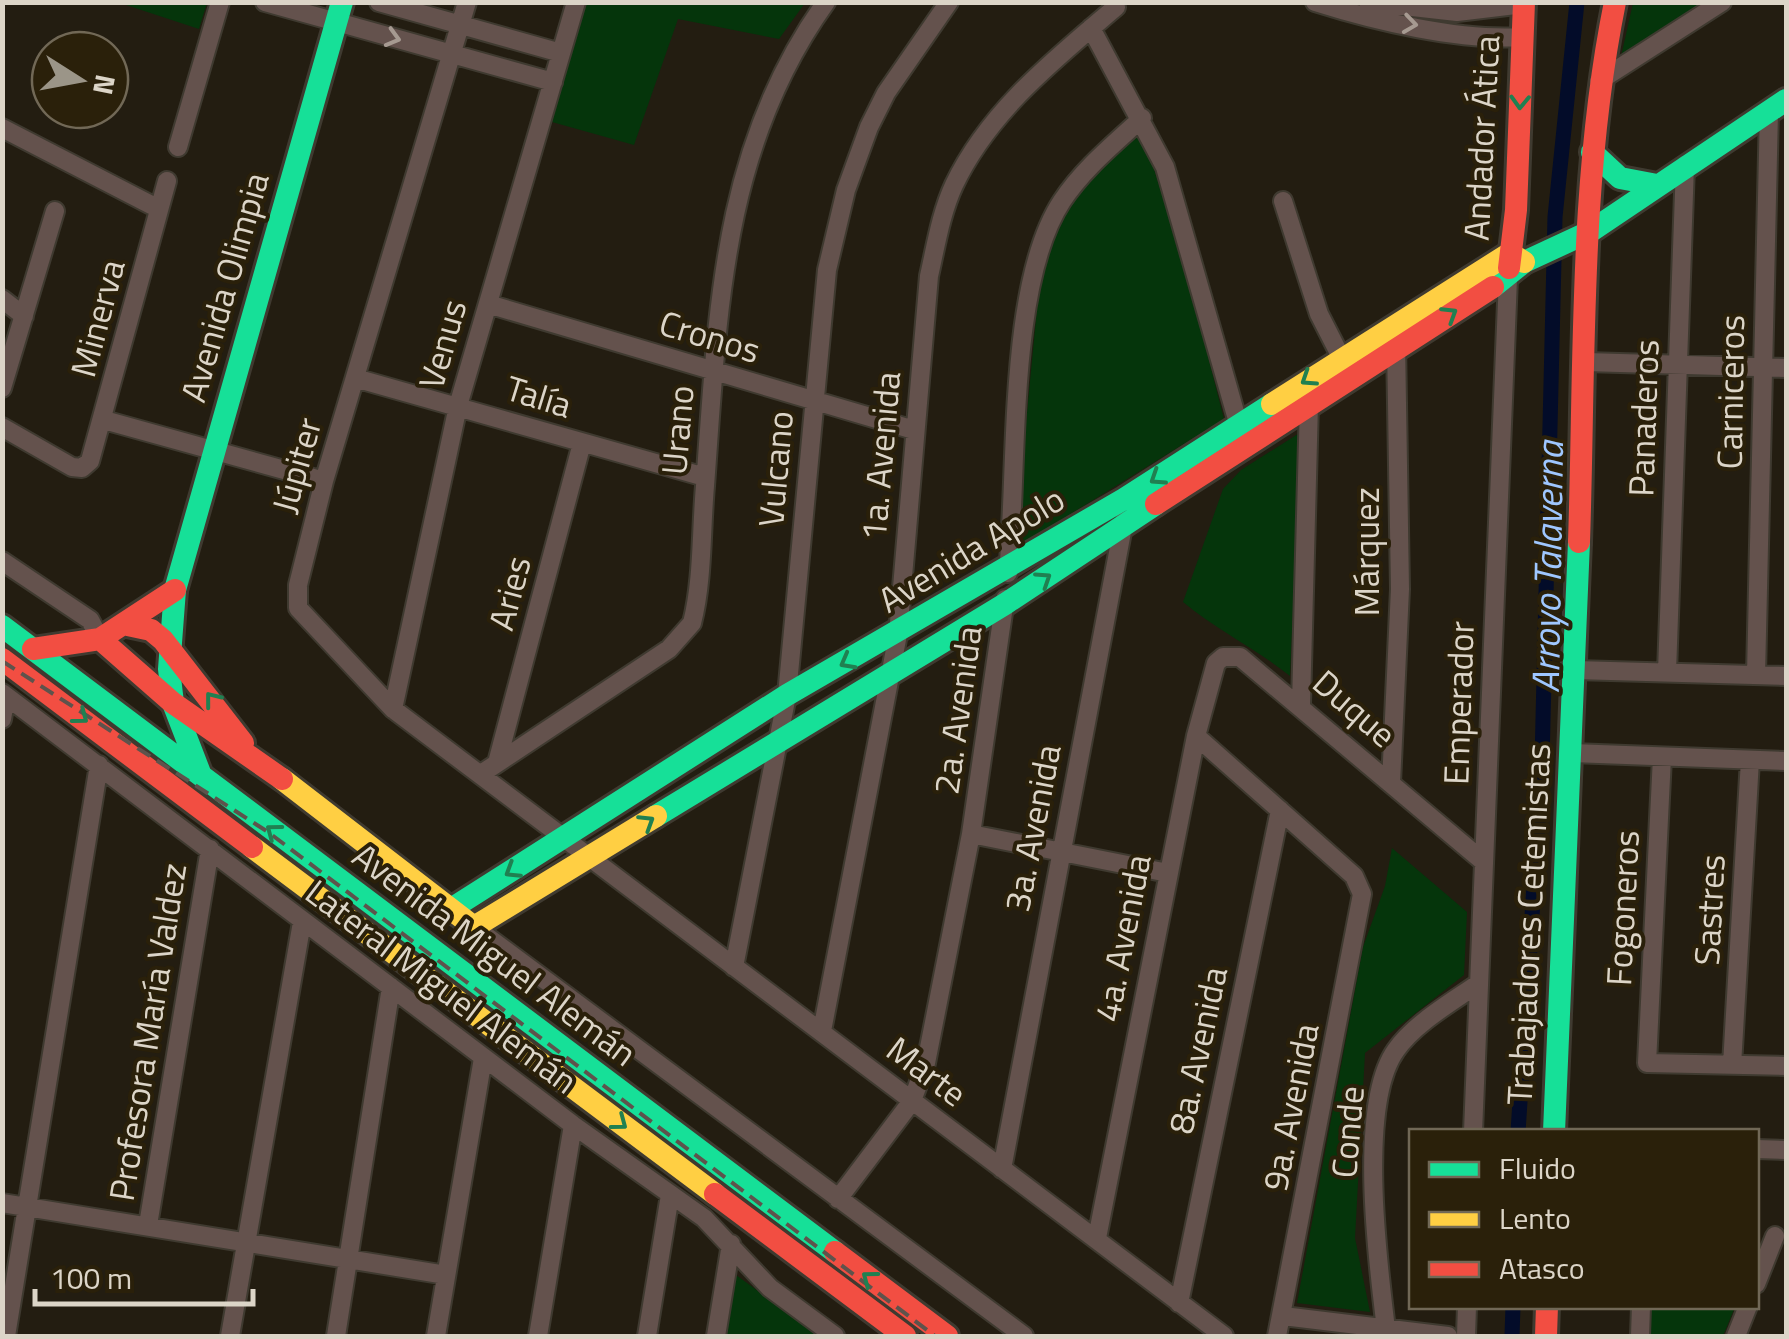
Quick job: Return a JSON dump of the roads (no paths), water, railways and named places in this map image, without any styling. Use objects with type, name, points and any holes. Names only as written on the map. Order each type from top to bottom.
[{"type":"main road","name":"Trabajadores Cetemistas","points":[[1554,1129],[1586,362],[1580,236],[1599,81],[1615,2]]},
{"type":"main road","name":"Andador Ática","points":[[1518,263],[1524,3]]},
{"type":"main road","name":"Avenida Olimpia","points":[[173,703],[175,590],[339,12]]},
{"type":"main road","name":"Avenida Apolo","points":[[451,909],[786,695],[898,634],[1009,564],[1124,499],[1308,404],[1396,322],[1580,236],[1778,106]]},
{"type":"main road","points":[[1592,152],[1608,174],[1622,182],[1656,185]]},
{"type":"main road","name":"Avenida Apolo","points":[[474,928],[1005,604],[1124,528],[1242,435],[1346,367],[1396,347],[1518,263]]},
{"type":"main road","points":[[34,649],[124,624],[175,590]]},
{"type":"main road","name":"Avenida Miguel Alemán","points":[[124,624],[151,630],[171,649],[249,752]]},
{"type":"main road","name":"Avenida Miguel Alemán","points":[[2,626],[947,1336]]},
{"type":"main road","name":"Avenida Miguel Alemán","points":[[95,630],[173,703],[249,752],[474,928]]},
{"type":"main road","name":"Avenida Miguel Alemán","points":[[2,659],[905,1336]]},
{"type":"main road","points":[[173,703],[202,777]]},
{"type":"main road","points":[[1546,1336],[1548,1309]]},
{"type":"street","points":[[178,147],[220,2]]},
{"type":"street","points":[[265,2],[339,12],[450,54],[552,82]]},
{"type":"street","points":[[379,2],[561,54]]},
{"type":"street","name":"Júpiter","points":[[467,2],[324,481],[298,585],[298,608],[394,708],[591,857]]},
{"type":"street","name":"Venus","points":[[394,708],[458,406],[576,2]]},
{"type":"street","name":"Urano","points":[[481,774],[687,634],[695,612],[734,203],[784,66],[826,2]]},
{"type":"street","name":"Vulcano","points":[[734,966],[786,695],[827,270],[846,190],[886,92],[949,2]]},
{"type":"street","points":[[1315,2],[1386,21],[1500,38],[1522,37]]},
{"type":"street","points":[[1368,2],[1457,12],[1524,3]]},
{"type":"street","points":[[1599,81],[1722,2]]},
{"type":"street","name":"1a. Avenida","points":[[822,1032],[898,634],[930,276],[953,187],[1009,106],[1116,7]]},
{"type":"street","points":[[1091,28],[1142,118],[1180,205],[1242,435]]},
{"type":"street","name":"Carniceros","points":[[1756,675],[1763,368],[1778,106]]},
{"type":"street","name":"2a. Avenida","points":[[838,1199],[912,1101],[926,1062],[971,834],[1005,604],[1014,443],[1037,257],[1062,201],[1093,163],[1142,118]]},
{"type":"street","points":[[2,128],[158,209]]},
{"type":"street","name":"Panaderos","points":[[1667,672],[1685,165]]},
{"type":"street","name":"Minerva","points":[[2,427],[67,465],[82,468],[90,461],[167,181]]},
{"type":"street","points":[[1284,202],[1318,314],[1346,367]]},
{"type":"street","points":[[2,388],[55,211]]},
{"type":"street","name":"Emperador","points":[[1473,1129],[1518,263]]},
{"type":"street","points":[[2,300],[24,316]]},
{"type":"street","name":"Cronos","points":[[488,304],[914,430]]},
{"type":"street","name":"Márquez","points":[[1392,783],[1400,589],[1396,322]]},
{"type":"street","points":[[1586,362],[1786,368]]},
{"type":"street","name":"Talía","points":[[355,378],[706,476]]},
{"type":"street","points":[[1301,704],[1308,404]]},
{"type":"street","points":[[104,420],[324,481]]},
{"type":"street","name":"Aries","points":[[498,759],[582,443]]},
{"type":"street","name":"3a. Avenida","points":[[1002,1169],[1124,528],[1124,499]]},
{"type":"street","points":[[2,561],[95,630]]},
{"type":"street","name":"Duque","points":[[1223,657],[1240,657],[1301,704],[1484,862]]},
{"type":"street","name":"4a. Avenida","points":[[1096,1238],[1196,736],[1210,672],[1223,657]]},
{"type":"street","points":[[1575,670],[1786,676]]},
{"type":"street","points":[[2,718],[4,694]]},
{"type":"street","name":"Lateral Miguel Alemán","points":[[4,694],[573,1126],[670,1194],[731,1244],[770,1288],[835,1336]]},
{"type":"street","points":[[1196,736],[1280,810]]},
{"type":"street","points":[[1572,753],[1786,761]]},
{"type":"street","name":"Fogoneros","points":[[1662,756],[1647,1063],[1732,1065]]},
{"type":"street","name":"Sastres","points":[[1732,1065],[1750,760]]},
{"type":"street","points":[[6,1336],[7,1306],[28,1206],[99,765]]},
{"type":"street","name":"9a. Avenida","points":[[1277,1336],[1361,888],[1354,876],[1280,810]]},
{"type":"street","name":"8a. Avenida","points":[[1179,1303],[1280,810]]},
{"type":"street","points":[[971,834],[1168,873]]},
{"type":"street","name":"Profesora María Valdez","points":[[148,1225],[210,849]]},
{"type":"street","name":"Marte","points":[[591,857],[1224,1336]]},
{"type":"street","points":[[230,1336],[302,922]]},
{"type":"street","name":"Avenida Miguel Alemán","points":[[474,928],[1024,1336]]},
{"type":"street","name":"Conde","points":[[1386,1329],[1372,1218],[1383,1077],[1403,1041],[1479,982]]},
{"type":"street","points":[[336,1336],[391,988]]},
{"type":"street","points":[[436,1336],[483,1058]]},
{"type":"street","points":[[1732,1065],[1786,1066]]},
{"type":"street","points":[[538,1336],[573,1126]]},
{"type":"street","points":[[1759,1150],[1786,1150]]},
{"type":"street","points":[[646,1336],[670,1194]]},
{"type":"street","points":[[2,1202],[446,1274]]},
{"type":"street","points":[[1759,1275],[1772,1236]]},
{"type":"street","points":[[716,1336],[731,1244]]},
{"type":"street","points":[[1466,1336],[1467,1309]]},
{"type":"street","points":[[1640,1336],[1641,1309]]},
{"type":"street","points":[[1736,1336],[1747,1309]]},
{"type":"street","points":[[1283,1316],[1448,1336]]},
{"type":"waterway","name":"Arroyo Talaverna","points":[[1518,1129],[1542,762],[1555,217],[1577,2]]},
{"type":"waterway","name":"Arroyo Talaverna","points":[[1512,1336],[1513,1309]]},
{"type":"railway","points":[[2,661],[268,832],[935,1336]]}]
